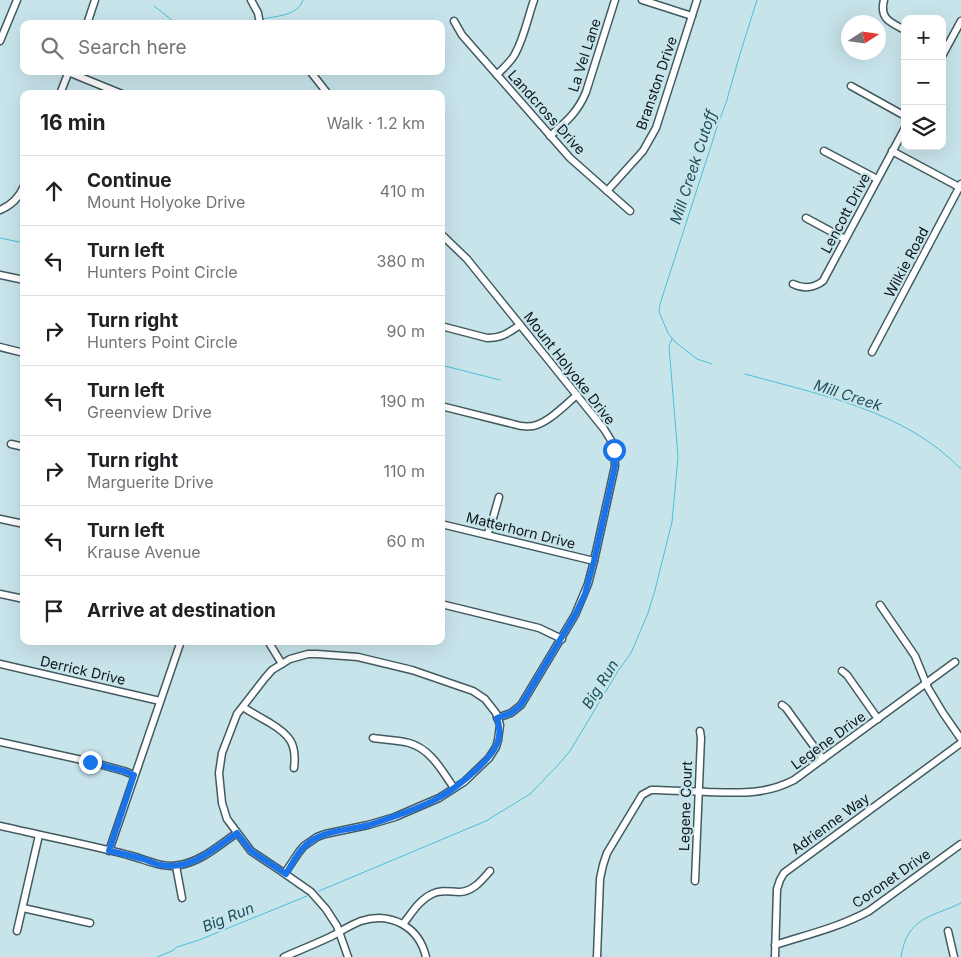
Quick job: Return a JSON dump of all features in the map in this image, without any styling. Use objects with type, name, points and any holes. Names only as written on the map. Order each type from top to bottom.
[{"type":"street","points":[[0,41],[17,0]]},
{"type":"street","points":[[88,20],[95,0]]},
{"type":"street","points":[[251,0],[259,20]]},
{"type":"street","points":[[497,75],[508,64],[519,46],[534,0]]},
{"type":"street","name":"La Vel Lane","points":[[550,136],[575,113],[582,103],[615,0]]},
{"type":"street","points":[[642,0],[692,16]]},
{"type":"street","name":"Branston Drive","points":[[607,191],[643,151],[656,128],[697,0]]},
{"type":"street","points":[[884,0],[882,9],[885,16],[891,23],[901,28]]},
{"type":"street","name":"Landcross Drive","points":[[454,21],[462,36],[570,158],[630,211]]},
{"type":"street","points":[[946,48],[961,21]]},
{"type":"street","points":[[62,90],[68,75]]},
{"type":"street","points":[[76,75],[112,90]]},
{"type":"street","points":[[313,75],[324,90]]},
{"type":"street","points":[[851,86],[901,114]]},
{"type":"street","name":"Lencott Drive","points":[[793,284],[811,287],[820,283],[825,277],[901,135]]},
{"type":"street","points":[[824,151],[878,179]]},
{"type":"street","points":[[892,151],[960,186]]},
{"type":"street","name":"Wilkie Road","points":[[872,352],[960,186]]},
{"type":"street","points":[[0,210],[14,202],[20,193]]},
{"type":"street","points":[[806,218],[845,240]]},
{"type":"street","name":"Mount Holyoke Drive","points":[[445,238],[467,259],[577,395],[609,437],[615,456],[613,475],[594,561],[580,607],[521,705],[511,713],[497,718]]},
{"type":"street","points":[[0,275],[20,279]]},
{"type":"street","points":[[445,327],[487,338],[495,338],[503,336],[520,325]]},
{"type":"street","points":[[0,347],[20,352]]},
{"type":"street","points":[[445,407],[513,424],[532,426],[545,421],[577,395]]},
{"type":"street","points":[[12,444],[20,446]]},
{"type":"street","points":[[487,535],[499,497]]},
{"type":"street","points":[[0,519],[20,523]]},
{"type":"street","name":"Matterhorn Drive","points":[[445,525],[594,561]]},
{"type":"street","points":[[0,594],[20,598]]},
{"type":"street","points":[[445,605],[539,628],[562,639]]},
{"type":"street","points":[[880,605],[915,656],[928,688],[961,738]]},
{"type":"street","points":[[109,851],[180,645]]},
{"type":"street","points":[[270,645],[282,664]]},
{"type":"street","points":[[286,874],[304,846],[317,837],[395,817],[439,798],[464,782],[492,754],[500,733],[500,725],[496,713],[485,698],[472,691],[412,670],[358,657],[308,654],[282,664],[265,678],[237,714],[222,754],[218,773],[222,803],[227,819],[251,851],[311,892],[331,916],[348,957]]},
{"type":"street","name":"Legene Drive","points":[[597,957],[600,880],[603,865],[607,854],[642,795],[651,790],[749,793],[784,785],[794,780],[955,662]]},
{"type":"street","name":"Derrick Drive","points":[[0,664],[160,701]]},
{"type":"street","points":[[842,671],[847,675],[878,719]]},
{"type":"street","points":[[782,705],[823,759]]},
{"type":"street","points":[[243,707],[284,733],[294,750],[296,758],[294,768]]},
{"type":"street","name":"Legene Court","points":[[695,881],[700,731]]},
{"type":"street","points":[[373,738],[409,743],[417,746],[437,763],[454,788]]},
{"type":"street","points":[[0,742],[99,764],[134,775]]},
{"type":"street","name":"Adrienne Way","points":[[775,957],[777,889],[784,873],[961,743]]},
{"type":"street","points":[[0,826],[130,856],[160,865],[176,866],[187,864],[200,858],[237,833]]},
{"type":"street","points":[[17,931],[39,835]]},
{"type":"street","name":"Coronet Drive","points":[[775,945],[859,917],[961,844]]},
{"type":"street","points":[[176,866],[182,898]]},
{"type":"street","points":[[404,924],[417,906],[428,896],[439,891],[468,891],[485,877],[490,870]]},
{"type":"street","points":[[23,908],[90,923]]},
{"type":"street","points":[[284,957],[352,925],[372,918],[390,919],[404,924],[421,942],[426,957]]},
{"type":"street","points":[[948,931],[954,957]]},
{"type":"waterway","name":"Mill Creek","points":[[262,19],[292,12],[303,0]]},
{"type":"waterway","name":"Mill Creek Cutoff","points":[[712,364],[697,359],[674,341],[668,333],[659,312],[757,0]]},
{"type":"waterway","name":"Mill Creek","points":[[154,6],[172,20]]},
{"type":"waterway","points":[[0,238],[20,242]]},
{"type":"waterway","name":"Big Run","points":[[319,891],[486,821],[530,794],[570,751],[618,671],[631,653],[648,613],[672,522],[678,457],[669,346],[672,339]]},
{"type":"waterway","points":[[445,366],[500,380]]},
{"type":"waterway","name":"Mill Creek","points":[[745,374],[860,407],[914,432],[961,469]]},
{"type":"waterway","name":"Big Run","points":[[157,957],[177,947],[199,940],[307,896]]},
{"type":"waterway","name":"Mill Creek","points":[[901,957],[904,944],[914,926],[930,916],[961,903]]},
{"type":"route","points":[[90,762],[134,775],[109,851],[168,866],[187,864],[200,858],[237,833],[251,851],[286,874],[304,846],[317,837],[395,817],[439,798],[464,782],[492,754],[500,733],[500,725],[497,718],[511,713],[521,705],[580,607],[594,561],[615,466],[614,450]]}]
